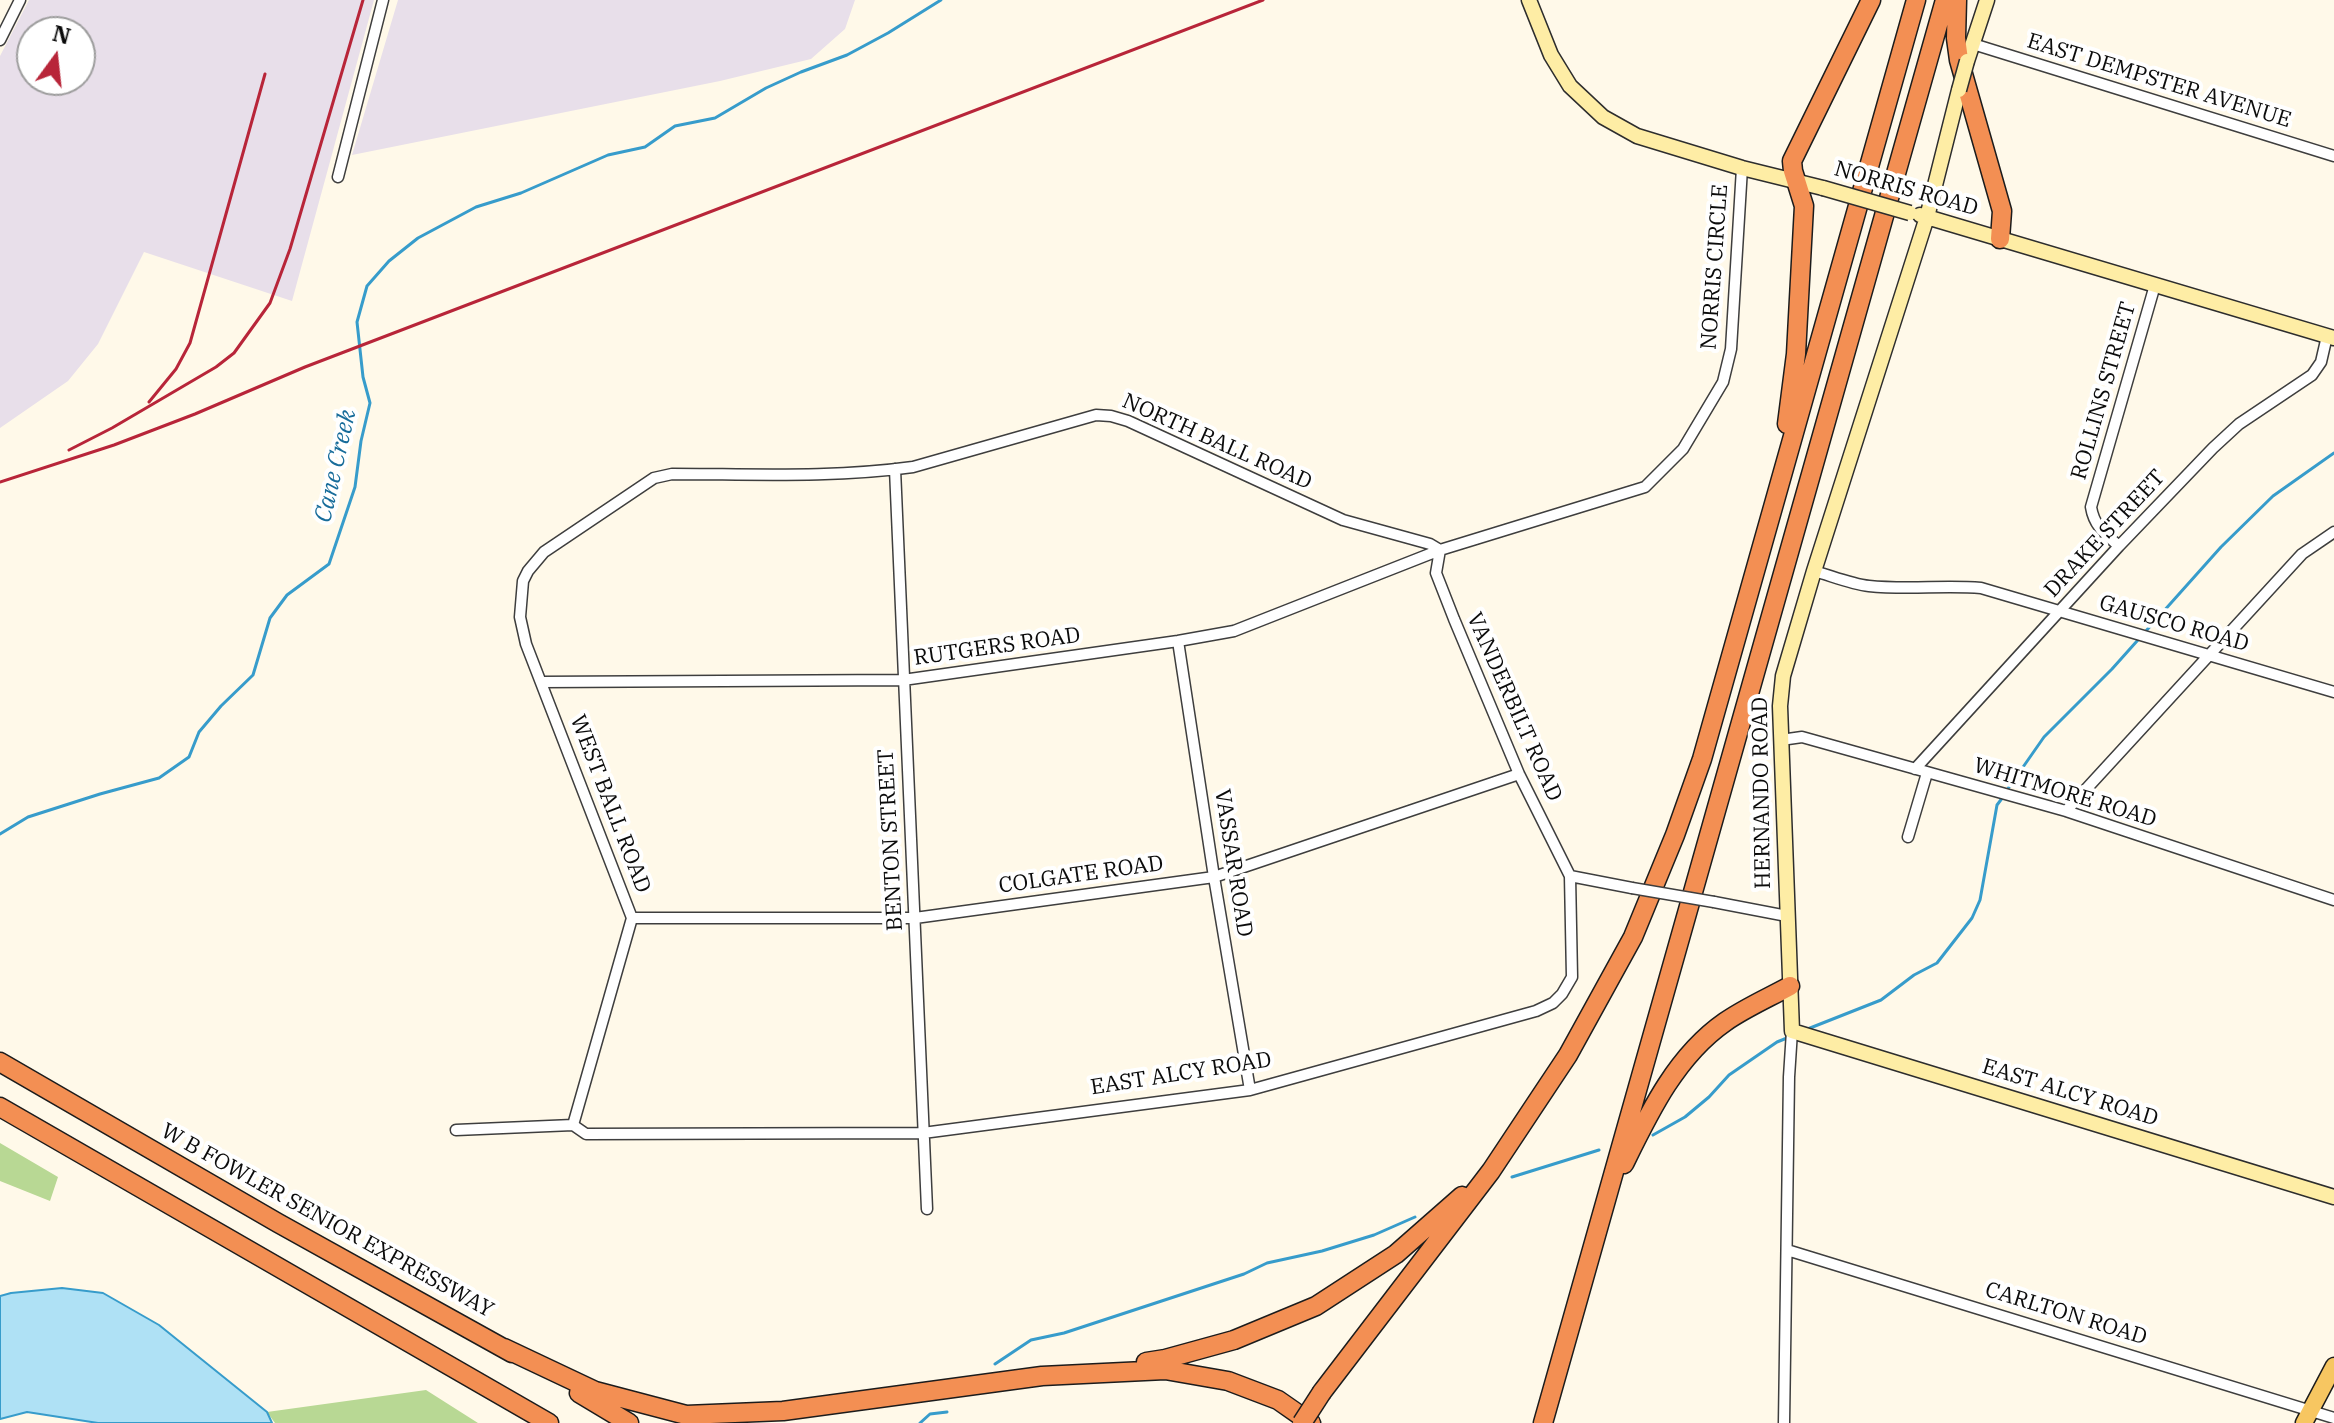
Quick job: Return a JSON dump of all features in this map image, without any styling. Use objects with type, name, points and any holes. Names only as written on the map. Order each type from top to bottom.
[{"type":"highway","points":[[1781,479],[1796,354],[1804,206],[1792,161],[1871,0]]},
{"type":"highway","points":[[1302,1423],[1322,1392],[1491,1171],[1568,1055],[1633,937],[1702,759],[1916,0]]},
{"type":"highway","points":[[1543,1423],[1945,0]]},
{"type":"highway","points":[[1957,0],[1959,60],[2002,211],[2000,239]]},
{"type":"highway","points":[[1607,1199],[1649,1116],[1684,1062],[1723,1024],[1790,986]]},
{"type":"highway","name":"W B FOWLER SENIOR EXPRESSWAY","points":[[0,1062],[278,1223],[504,1348],[629,1423]]},
{"type":"highway","points":[[0,1107],[549,1423]]},
{"type":"highway","points":[[504,1348],[595,1391],[686,1415],[783,1411],[1165,1359],[1234,1340],[1316,1306],[1396,1254],[1491,1171]]},
{"type":"highway","points":[[1073,1373],[1165,1370],[1228,1381],[1278,1400],[1311,1423]]},
{"type":"main road","name":"NORRIS ROAD","points":[[1529,0],[1551,55],[1570,86],[1603,117],[1637,136],[1742,168],[1927,217],[2330,337]]},
{"type":"main road","name":"HERNANDO ROAD","points":[[1792,1031],[1780,706],[1783,676],[1927,217],[1967,61],[1987,0]]},
{"type":"main road","name":"EAST ALCY ROAD","points":[[1792,1031],[2334,1197]]},
{"type":"main road","points":[[2306,1417],[2334,1366]]},
{"type":"street","points":[[0,40],[20,0]]},
{"type":"street","points":[[338,177],[383,0]]},
{"type":"street","name":"EAST DEMPSTER AVENUE","points":[[1973,44],[2334,156]]},
{"type":"street","name":"NORRIS CIRCLE","points":[[1440,550],[1645,487],[1683,449],[1723,382],[1731,349],[1742,168]]},
{"type":"street","name":"ROLLINS STREET","points":[[2119,546],[2098,528],[2091,507],[2155,285]]},
{"type":"street","name":"DRAKE STREET","points":[[1915,769],[2213,448],[2239,424],[2312,375],[2321,362],[2330,337]]},
{"type":"street","name":"NORTH BALL ROAD","points":[[521,591],[528,571],[544,552],[654,478],[672,474],[848,475],[913,467],[1096,415],[1128,421],[1343,520],[1430,544],[1440,550]]},
{"type":"street","name":"BENTON STREET","points":[[895,469],[927,1209]]},
{"type":"street","points":[[2066,811],[2302,554],[2332,537]]},
{"type":"street","name":"RUTGERS ROAD","points":[[542,682],[903,680],[1178,641],[1234,631],[1440,550]]},
{"type":"street","name":"VANDERBILT ROAD","points":[[1440,550],[1436,573],[1519,774],[1570,876]]},
{"type":"street","name":"GAUSCO ROAD","points":[[1814,571],[1866,586],[1906,588],[1947,585],[1981,588],[2334,692]]},
{"type":"street","name":"WEST BALL ROAD","points":[[521,591],[520,617],[526,644],[632,918],[573,1125]]},
{"type":"street","name":"VASSAR ROAD","points":[[1178,641],[1250,1090]]},
{"type":"street","name":"WHITMORE ROAD","points":[[1781,740],[1802,737],[2066,811],[2334,900]]},
{"type":"street","points":[[1908,837],[1927,773]]},
{"type":"street","name":"COLGATE ROAD","points":[[632,918],[915,918],[1214,877],[1519,774]]},
{"type":"street","points":[[1570,876],[1787,916]]},
{"type":"street","name":"EAST ALCY ROAD","points":[[456,1130],[573,1125],[586,1134],[923,1133],[1250,1090],[1536,1011],[1553,1003],[1572,977],[1570,876]]},
{"type":"street","name":"HERNANDO ROAD","points":[[1784,1423],[1792,1031]]},
{"type":"street","name":"CARLTON ROAD","points":[[1787,1250],[2043,1327],[2306,1417],[2334,1418]]},
{"type":"shaded area","points":[[29,0],[374,0],[292,301],[144,252],[98,344],[68,381],[0,428],[0,56],[16,25],[16,96],[96,96],[96,16],[21,16]]},
{"type":"shaded area","points":[[398,0],[855,0],[845,29],[811,59],[720,81],[352,155]]},
{"type":"green space","points":[[0,1143],[58,1177],[50,1201],[0,1181]]},
{"type":"green space","points":[[426,1390],[478,1423],[275,1423],[267,1412]]},
{"type":"water","points":[[62,1288],[103,1293],[159,1325],[267,1412],[272,1423],[98,1423],[27,1412],[0,1419],[0,1296]]},
{"type":"waterway","name":"Cane Creek","points":[[0,834],[28,817],[159,778],[189,757],[199,732],[253,675],[270,618],[287,595],[329,564],[355,487],[370,403],[363,377],[357,322],[367,286],[389,261],[418,238],[476,207],[521,193],[608,155],[645,147],[675,126],[715,118],[766,88],[847,55],[941,0]]},
{"type":"waterway","points":[[2007,790],[2044,737],[2112,669],[2221,547],[2273,496],[2334,453]]},
{"type":"waterway","points":[[1805,1030],[1881,1000],[1914,975],[1937,963],[1972,918],[1980,900],[1997,805],[2003,797]]},
{"type":"waterway","points":[[1653,1135],[1685,1117],[1729,1075],[1787,1038]]},
{"type":"waterway","points":[[1512,1177],[1599,1150]]},
{"type":"waterway","points":[[995,1364],[1031,1340],[1064,1333],[1244,1274],[1267,1263],[1374,1235],[1415,1217]]},
{"type":"waterway","points":[[920,1423],[930,1414],[947,1412]]},
{"type":"railway","points":[[69,450],[216,367],[234,353],[270,303],[290,249],[363,0]]},
{"type":"railway","points":[[0,482],[114,445],[305,367],[1263,0]]},
{"type":"railway","points":[[149,402],[176,369],[190,343],[265,74]]}]
